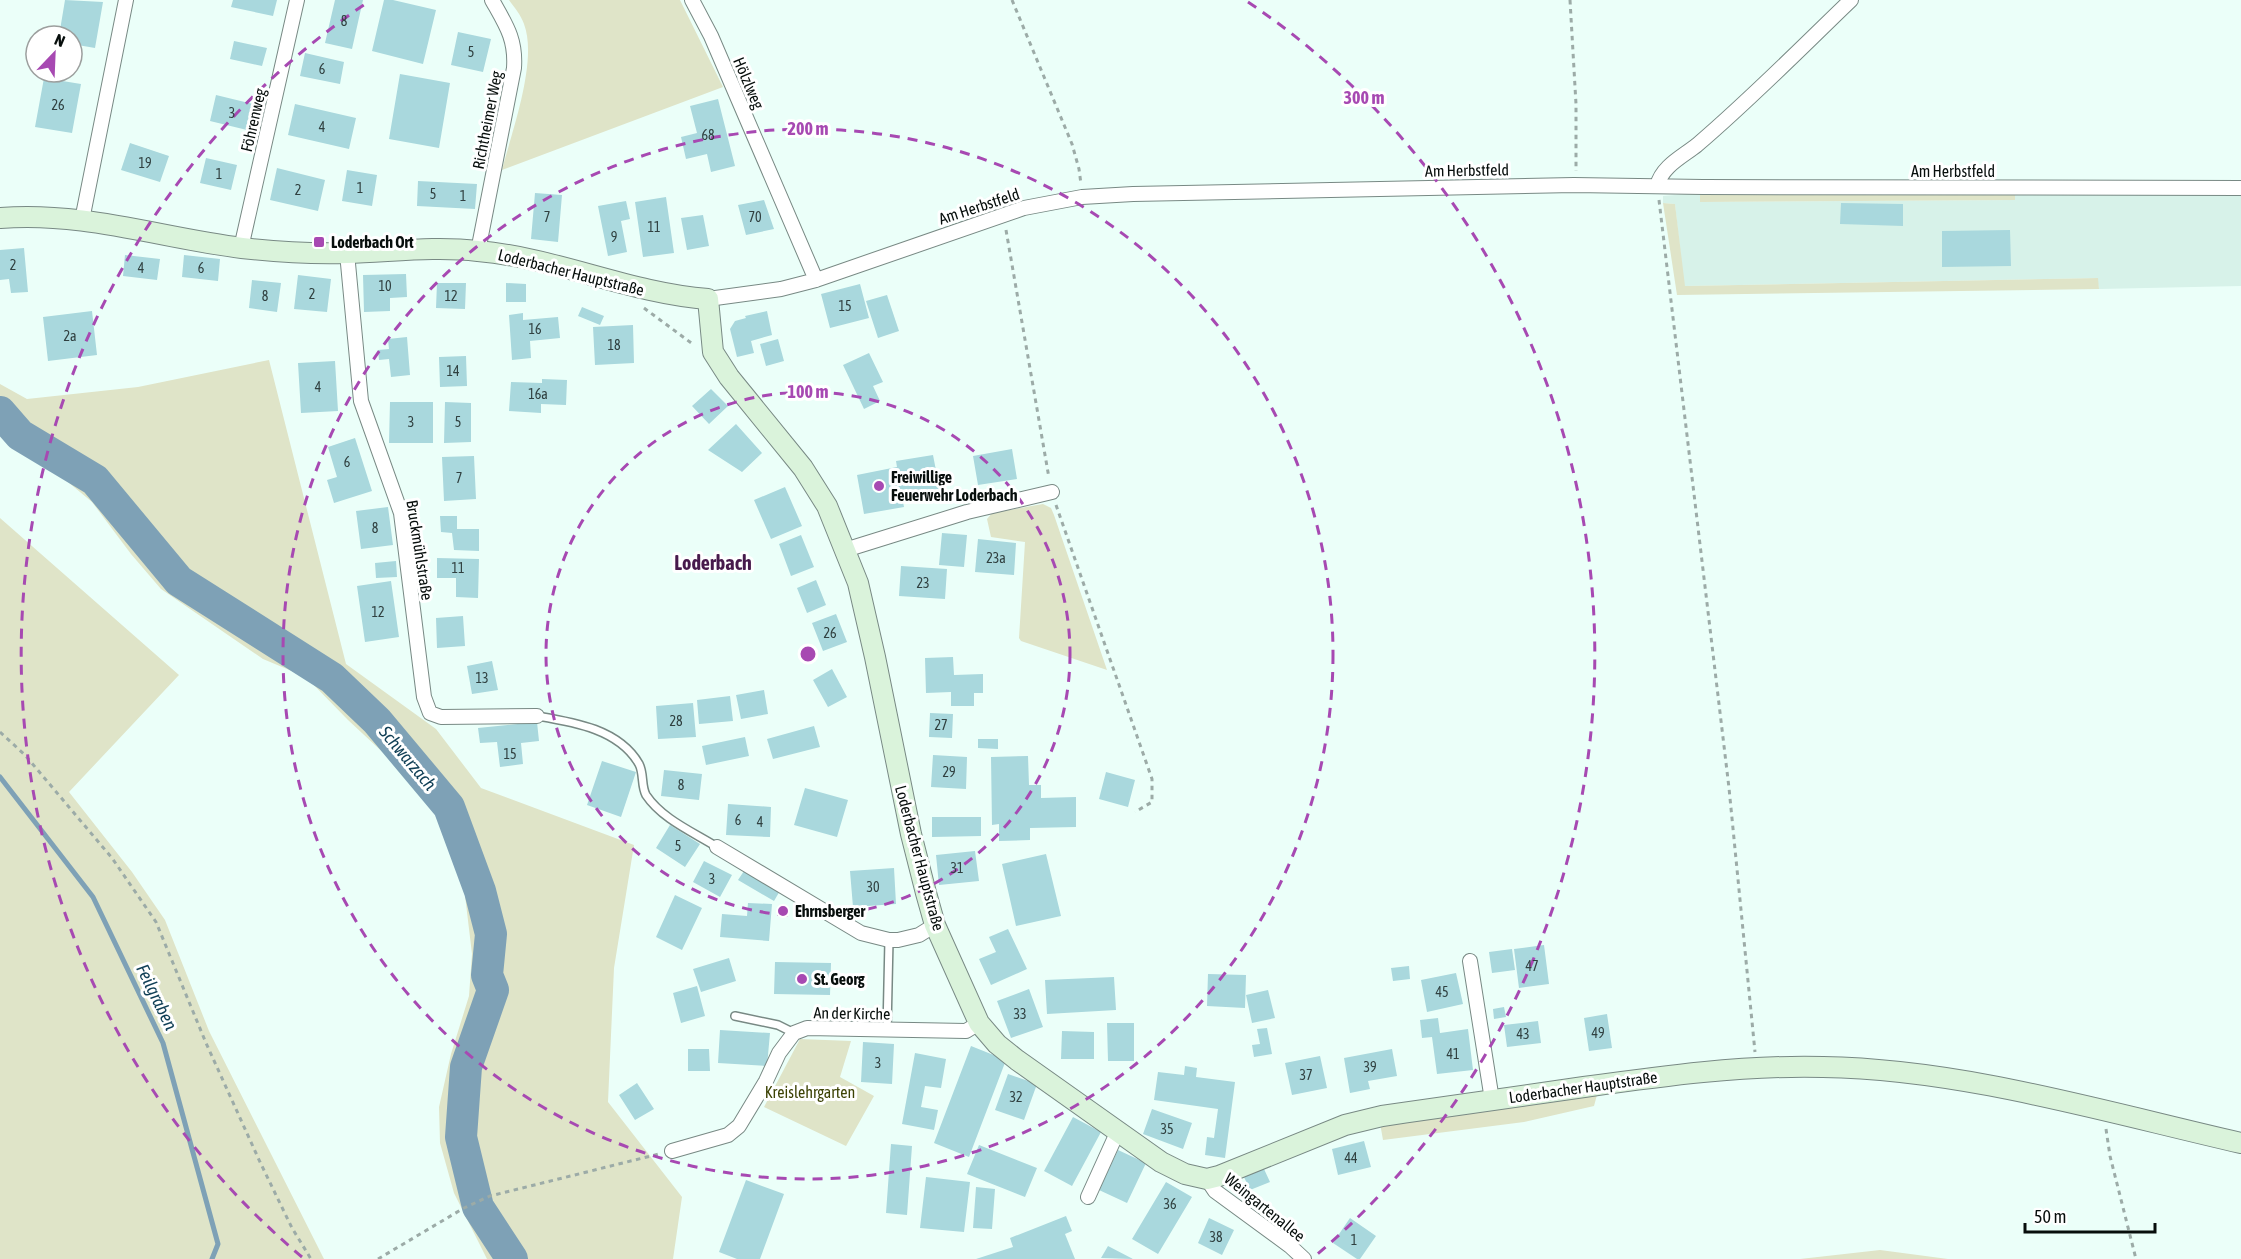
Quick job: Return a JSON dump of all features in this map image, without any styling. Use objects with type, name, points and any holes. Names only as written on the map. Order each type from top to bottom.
[{"type":"street","points":[[82,220],[126,0]]},
{"type":"street","name":"Föhrenweg","points":[[241,248],[297,0]]},
{"type":"street","name":"Richtheimer Weg","points":[[478,251],[514,68],[515,50],[510,33],[492,0]]},
{"type":"street","name":"Hölzlweg","points":[[693,0],[711,36],[816,280]]},
{"type":"street","points":[[1657,186],[1659,176],[1670,165],[1734,113],[1851,0]]},
{"type":"street","name":"Am Herbstfeld","points":[[708,299],[772,291],[816,280],[1003,215],[1082,197],[1574,185],[2241,188]]},
{"type":"street","name":"Loderbacher Hauptstraße","points":[[0,218],[53,217],[82,220],[241,248],[281,252],[347,254],[420,249],[478,251],[557,265],[661,294],[708,299],[713,352],[729,377],[803,468],[826,506],[845,550],[860,593],[911,834],[935,926],[979,1023],[997,1044],[1017,1060],[1118,1133],[1161,1162],[1185,1174],[1207,1179],[1345,1125],[1382,1116],[1675,1074],[1756,1068],[1823,1067],[1893,1071],[1996,1087],[2241,1143]]},
{"type":"street","name":"Bruckmühlstraße","points":[[347,254],[361,401],[401,513],[424,698],[430,713],[441,717],[537,716]]},
{"type":"street","points":[[845,550],[967,512],[1052,492]]},
{"type":"street","points":[[717,847],[861,933],[888,940],[919,936],[935,926]]},
{"type":"street","name":"Loderbacher Hauptstraße","points":[[1470,961],[1492,1100]]},
{"type":"street","name":"An der Kirche","points":[[672,1151],[728,1136],[739,1126],[766,1081],[779,1053],[794,1033],[807,1028],[966,1031],[979,1023]]},
{"type":"street","points":[[1088,1197],[1118,1133]]},
{"type":"street","name":"Weingartenallee","points":[[1207,1179],[1215,1191],[1290,1246],[1304,1259]]},
{"type":"lane","points":[[537,716],[575,723],[618,740],[640,765],[645,793],[660,811],[717,847]]},
{"type":"lane","points":[[887,1030],[888,940]]},
{"type":"lane","points":[[735,1016],[778,1025],[794,1033]]},
{"type":"path","points":[[1012,0],[1072,144],[1079,169],[1082,197]]},
{"type":"path","points":[[1570,0],[1577,162],[1574,185]]},
{"type":"path","points":[[1657,186],[1729,788],[1756,1068]]},
{"type":"path","points":[[1003,215],[1052,492],[1152,779],[1152,802],[1135,812]]},
{"type":"path","points":[[630,287],[639,304],[660,321],[695,346],[713,352]]},
{"type":"path","points":[[0,732],[25,755],[112,858],[156,922],[206,1043],[260,1162],[292,1228],[311,1259]]},
{"type":"path","points":[[2103,1112],[2110,1156],[2136,1259]]},
{"type":"path","points":[[378,1259],[464,1208],[490,1196],[672,1151]]},
{"type":"shaded area","points":[[1700,193],[1700,202],[2014,200],[2015,193],[2241,195],[2241,286],[2099,289],[2097,278],[1684,286],[1675,204],[1663,203],[1663,196]]},
{"type":"green space","points":[[509,0],[680,0],[723,87],[502,170],[522,96],[528,57],[524,24]]},
{"type":"green space","points":[[1700,193],[2015,193],[2015,200],[1700,202]]},
{"type":"green space","points":[[1663,203],[1675,204],[1685,286],[2098,278],[2099,289],[1677,295]]},
{"type":"green space","points":[[269,360],[346,664],[436,729],[481,788],[634,845],[614,968],[608,1102],[682,1197],[673,1259],[487,1259],[454,1193],[440,1143],[439,1107],[451,1054],[469,996],[472,954],[464,887],[450,836],[419,786],[306,677],[263,659],[161,589],[92,502],[56,472],[0,434],[0,384],[27,399],[138,387]]},
{"type":"green space","points":[[1043,504],[1051,508],[1054,515],[1107,670],[1021,641],[1019,638],[1025,542],[991,537],[987,519],[992,513]]},
{"type":"green space","points":[[0,518],[179,675],[69,792],[132,872],[165,920],[209,1031],[324,1259],[0,1259]]},
{"type":"green space","name":"Kreislehrgarten","points":[[800,1039],[851,1041],[840,1077],[874,1096],[846,1146],[764,1107]]},
{"type":"green space","points":[[1597,1095],[1594,1106],[1524,1122],[1383,1140],[1380,1123]]},
{"type":"green space","points":[[1880,1250],[1948,1259],[1800,1259]]},
{"type":"building","points":[[65,0],[103,2],[95,48],[84,46],[84,24],[61,24]]},
{"type":"building","points":[[233,0],[277,0],[273,16],[231,7]]},
{"type":"building","points":[[335,0],[363,0],[352,49],[325,43]]},
{"type":"building","points":[[384,0],[436,10],[423,64],[372,51]]},
{"type":"building","points":[[458,32],[491,39],[483,72],[451,65]]},
{"type":"building","points":[[234,41],[267,48],[262,66],[230,59]]},
{"type":"building","points":[[305,53],[344,62],[340,84],[300,76]]},
{"type":"building","points":[[400,74],[450,83],[439,148],[389,139]]},
{"type":"building","points":[[43,84],[81,84],[72,133],[35,127]]},
{"type":"building","points":[[216,95],[253,104],[247,130],[210,121]]},
{"type":"building","points":[[718,99],[735,166],[711,172],[707,154],[686,159],[681,137],[697,133],[690,106]]},
{"type":"building","points":[[295,104],[356,118],[349,149],[288,135]]},
{"type":"building","points":[[130,143],[169,156],[160,182],[121,170]]},
{"type":"building","points":[[206,158],[237,165],[231,190],[200,183]]},
{"type":"building","points":[[277,168],[325,180],[318,211],[270,200]]},
{"type":"building","points":[[347,170],[377,175],[372,206],[342,201]]},
{"type":"building","points":[[418,181],[477,184],[475,209],[417,206]]},
{"type":"building","points":[[535,193],[562,195],[558,242],[531,239]]},
{"type":"building","points":[[666,197],[674,253],[643,257],[635,202]]},
{"type":"building","points":[[764,200],[774,229],[746,235],[738,205]]},
{"type":"building","points":[[626,201],[630,219],[621,221],[627,252],[608,256],[598,206]]},
{"type":"building","points":[[1841,203],[1903,204],[1903,226],[1840,224]]},
{"type":"building","points":[[703,215],[709,246],[687,250],[681,218]]},
{"type":"building","points":[[2010,230],[2011,266],[1942,267],[1942,231]]},
{"type":"building","points":[[24,248],[28,292],[11,293],[9,279],[0,280],[0,250]]},
{"type":"building","points":[[125,255],[160,259],[157,280],[123,276]]},
{"type":"building","points":[[184,255],[220,259],[218,281],[182,277]]},
{"type":"building","points":[[406,274],[407,297],[390,298],[390,311],[364,312],[363,275]]},
{"type":"building","points":[[298,275],[331,279],[327,312],[294,309]]},
{"type":"building","points":[[252,280],[281,283],[277,312],[249,308]]},
{"type":"building","points":[[437,283],[466,283],[465,309],[436,308]]},
{"type":"building","points":[[506,283],[526,284],[526,302],[506,302]]},
{"type":"building","points":[[860,284],[869,318],[830,328],[821,294]]},
{"type":"building","points":[[887,295],[899,331],[878,338],[866,301]]},
{"type":"building","points":[[582,307],[604,316],[600,325],[578,316]]},
{"type":"building","points":[[92,311],[97,355],[48,361],[43,317]]},
{"type":"building","points":[[767,311],[772,335],[751,341],[754,353],[737,357],[730,329],[735,321]]},
{"type":"building","points":[[523,313],[523,320],[558,317],[560,338],[530,341],[531,358],[512,360],[509,315]]},
{"type":"building","points":[[633,325],[634,363],[595,365],[593,327]]},
{"type":"building","points":[[407,337],[410,375],[391,377],[389,359],[379,360],[378,350],[389,349],[388,339]]},
{"type":"building","points":[[778,339],[784,361],[766,366],[760,344]]},
{"type":"building","points":[[869,353],[883,382],[873,386],[880,401],[864,409],[843,365]]},
{"type":"building","points":[[466,356],[467,386],[440,387],[439,357]]},
{"type":"building","points":[[335,361],[338,411],[301,413],[298,363]]},
{"type":"building","points":[[542,379],[567,380],[566,405],[541,404],[541,413],[509,411],[511,382],[542,383]]},
{"type":"building","points":[[711,389],[728,406],[709,424],[692,406]]},
{"type":"building","points":[[390,402],[433,402],[433,443],[389,443]]},
{"type":"building","points":[[445,402],[471,403],[471,442],[444,443]]},
{"type":"building","points":[[736,424],[762,453],[742,472],[708,450]]},
{"type":"building","points":[[355,438],[372,491],[334,503],[327,480],[337,477],[328,447]]},
{"type":"building","points":[[1012,449],[1017,479],[978,485],[973,456]]},
{"type":"building","points":[[933,455],[940,491],[902,497],[904,507],[864,514],[857,475],[897,467],[896,461]]},
{"type":"building","points":[[474,456],[476,499],[444,501],[442,457]]},
{"type":"building","points":[[785,487],[802,526],[771,539],[754,500]]},
{"type":"building","points":[[388,507],[393,545],[361,549],[356,511]]},
{"type":"building","points":[[440,516],[457,516],[457,529],[479,529],[479,551],[454,550],[452,533],[441,532]]},
{"type":"building","points":[[942,533],[967,535],[964,567],[939,565]]},
{"type":"building","points":[[801,535],[814,567],[791,576],[779,544]]},
{"type":"building","points":[[978,539],[1016,543],[1014,575],[975,572]]},
{"type":"building","points":[[437,558],[479,559],[478,598],[456,597],[456,578],[437,578]]},
{"type":"building","points":[[396,561],[397,577],[376,578],[375,563]]},
{"type":"building","points":[[901,566],[947,569],[945,599],[899,596]]},
{"type":"building","points":[[816,580],[826,605],[807,613],[797,588]]},
{"type":"building","points":[[391,581],[399,637],[365,642],[357,586]]},
{"type":"building","points":[[836,614],[847,642],[823,651],[812,623]]},
{"type":"building","points":[[463,616],[465,646],[437,648],[436,618]]},
{"type":"building","points":[[953,657],[954,675],[983,674],[983,693],[974,693],[974,706],[951,706],[951,692],[926,693],[925,658]]},
{"type":"building","points":[[492,661],[498,690],[472,694],[467,666]]},
{"type":"building","points":[[832,669],[847,697],[828,707],[813,680]]},
{"type":"building","points":[[764,690],[768,714],[741,719],[736,695]]},
{"type":"building","points":[[730,696],[733,721],[699,724],[697,700]]},
{"type":"building","points":[[693,703],[696,737],[658,739],[656,706]]},
{"type":"building","points":[[930,713],[953,714],[952,738],[929,737]]},
{"type":"building","points":[[537,722],[539,741],[521,743],[523,764],[500,767],[497,742],[480,743],[478,728]]},
{"type":"building","points":[[814,726],[820,747],[773,759],[767,739]]},
{"type":"building","points":[[745,737],[749,756],[706,765],[702,746]]},
{"type":"building","points":[[978,739],[998,739],[998,749],[978,748]]},
{"type":"building","points":[[933,755],[967,757],[966,789],[931,787]]},
{"type":"building","points":[[1028,756],[1029,785],[1041,785],[1041,798],[1076,797],[1076,827],[1030,828],[1030,840],[999,841],[999,824],[992,825],[991,757]]},
{"type":"building","points":[[602,761],[636,772],[621,817],[587,805]]},
{"type":"building","points":[[664,770],[702,774],[699,800],[661,796]]},
{"type":"building","points":[[1106,772],[1135,780],[1128,807],[1099,799]]},
{"type":"building","points":[[805,788],[848,800],[837,837],[794,825]]},
{"type":"building","points":[[728,804],[771,807],[770,837],[726,835]]},
{"type":"building","points":[[932,817],[981,817],[981,836],[932,837]]},
{"type":"building","points":[[670,825],[700,844],[685,867],[656,848]]},
{"type":"building","points":[[975,851],[979,881],[939,885],[936,855]]},
{"type":"building","points":[[1046,854],[1061,916],[1016,926],[1002,864]]},
{"type":"building","points":[[704,861],[732,875],[720,897],[693,882]]},
{"type":"building","points":[[746,868],[781,889],[774,901],[738,880]]},
{"type":"building","points":[[894,868],[896,904],[853,907],[850,871]]},
{"type":"building","points":[[675,895],[702,908],[682,950],[656,937]]},
{"type":"building","points":[[748,903],[772,904],[769,941],[720,937],[722,914],[747,916]]},
{"type":"building","points":[[1008,929],[1027,969],[991,985],[979,959],[996,952],[989,937]]},
{"type":"building","points":[[1544,945],[1549,984],[1519,988],[1514,949]]},
{"type":"building","points":[[1512,949],[1515,970],[1492,973],[1489,952]]},
{"type":"building","points":[[729,958],[736,981],[701,992],[693,969]]},
{"type":"building","name":"St. Georg","points":[[775,962],[831,963],[830,995],[774,994]]},
{"type":"building","points":[[1409,966],[1410,979],[1393,981],[1391,968]]},
{"type":"building","points":[[1456,973],[1463,1004],[1427,1012],[1421,980]]},
{"type":"building","points":[[1208,974],[1246,975],[1245,1008],[1207,1006]]},
{"type":"building","points":[[1114,977],[1116,1010],[1047,1014],[1045,980]]},
{"type":"building","points":[[697,986],[705,1016],[681,1023],[673,993]]},
{"type":"building","points":[[1029,989],[1043,1027],[1011,1038],[997,1001]]},
{"type":"building","points":[[1268,990],[1275,1018],[1252,1023],[1246,995]]},
{"type":"building","points":[[1504,1007],[1506,1017],[1494,1019],[1493,1009]]},
{"type":"building","points":[[1607,1014],[1612,1048],[1589,1051],[1584,1018]]},
{"type":"building","points":[[1438,1018],[1440,1033],[1468,1029],[1473,1070],[1437,1074],[1432,1037],[1422,1038],[1420,1020]]},
{"type":"building","points":[[1538,1021],[1541,1043],[1507,1047],[1504,1025]]},
{"type":"building","points":[[1107,1023],[1134,1023],[1134,1061],[1108,1061]]},
{"type":"building","points":[[1267,1028],[1272,1054],[1254,1057],[1252,1045],[1260,1044],[1257,1029]]},
{"type":"building","points":[[720,1030],[770,1033],[767,1066],[718,1063]]},
{"type":"building","points":[[1062,1031],[1094,1032],[1094,1059],[1061,1059]]},
{"type":"building","points":[[863,1042],[894,1044],[892,1084],[861,1082]]},
{"type":"building","points":[[971,1046],[1006,1060],[969,1157],[934,1143]]},
{"type":"building","points":[[688,1049],[709,1049],[710,1071],[688,1071]]},
{"type":"building","points":[[1392,1049],[1397,1076],[1368,1081],[1370,1089],[1350,1093],[1344,1058]]},
{"type":"building","points":[[915,1053],[946,1059],[941,1088],[925,1086],[921,1107],[938,1110],[934,1130],[902,1124]]},
{"type":"building","points":[[1320,1056],[1327,1088],[1292,1095],[1285,1063]]},
{"type":"building","points":[[1185,1066],[1197,1068],[1196,1077],[1235,1082],[1225,1158],[1205,1155],[1207,1137],[1214,1138],[1218,1109],[1154,1100],[1158,1072],[1184,1075]]},
{"type":"building","points":[[1008,1074],[1037,1084],[1024,1120],[995,1110]]},
{"type":"building","points":[[637,1083],[654,1109],[635,1120],[619,1095]]},
{"type":"building","points":[[1152,1109],[1192,1123],[1183,1149],[1143,1134]]},
{"type":"building","points":[[1073,1117],[1101,1132],[1072,1186],[1044,1171]]},
{"type":"building","points":[[1364,1141],[1371,1167],[1338,1175],[1332,1149]]},
{"type":"building","points":[[891,1144],[912,1146],[907,1215],[886,1213]]},
{"type":"building","points":[[979,1145],[1037,1168],[1025,1197],[967,1174]]},
{"type":"building","points":[[1118,1150],[1146,1163],[1127,1203],[1099,1190]]},
{"type":"building","points":[[1264,1169],[1270,1182],[1250,1190],[1244,1177]]},
{"type":"building","points":[[926,1177],[970,1182],[964,1232],[920,1228]]},
{"type":"building","points":[[746,1180],[784,1194],[760,1259],[737,1259],[719,1252]]},
{"type":"building","points":[[1166,1182],[1192,1197],[1158,1254],[1132,1239]]},
{"type":"building","points":[[976,1187],[995,1189],[992,1229],[973,1228]]},
{"type":"building","points":[[1066,1216],[1072,1231],[1065,1234],[1075,1259],[976,1259],[1013,1247],[1010,1238]]},
{"type":"building","points":[[1209,1218],[1234,1230],[1222,1255],[1198,1243]]},
{"type":"building","points":[[1350,1218],[1376,1236],[1360,1259],[1333,1243]]},
{"type":"building","points":[[1108,1246],[1133,1259],[1101,1258]]},
{"type":"waterway","name":"Schwarzach","points":[[0,412],[20,435],[95,480],[179,581],[332,678],[377,721],[449,807],[480,891],[491,934],[487,975],[493,990],[466,1067],[461,1137],[478,1207],[512,1259]]},
{"type":"waterway","name":"Feilgraben","points":[[0,777],[93,897],[163,1043],[218,1244],[212,1259]]},
{"type":"place","name":"Loderbach Ort","points":[[319,242]]},
{"type":"place","name":"Freiwillige Feuerwehr Loderbach","points":[[879,486]]},
{"type":"place","name":"Ehrnsberger","points":[[783,911]]},
{"type":"place","name":"St. Georg","points":[[802,979]]},
{"type":"district","name":"Loderbach","points":[[713,562]]}]
